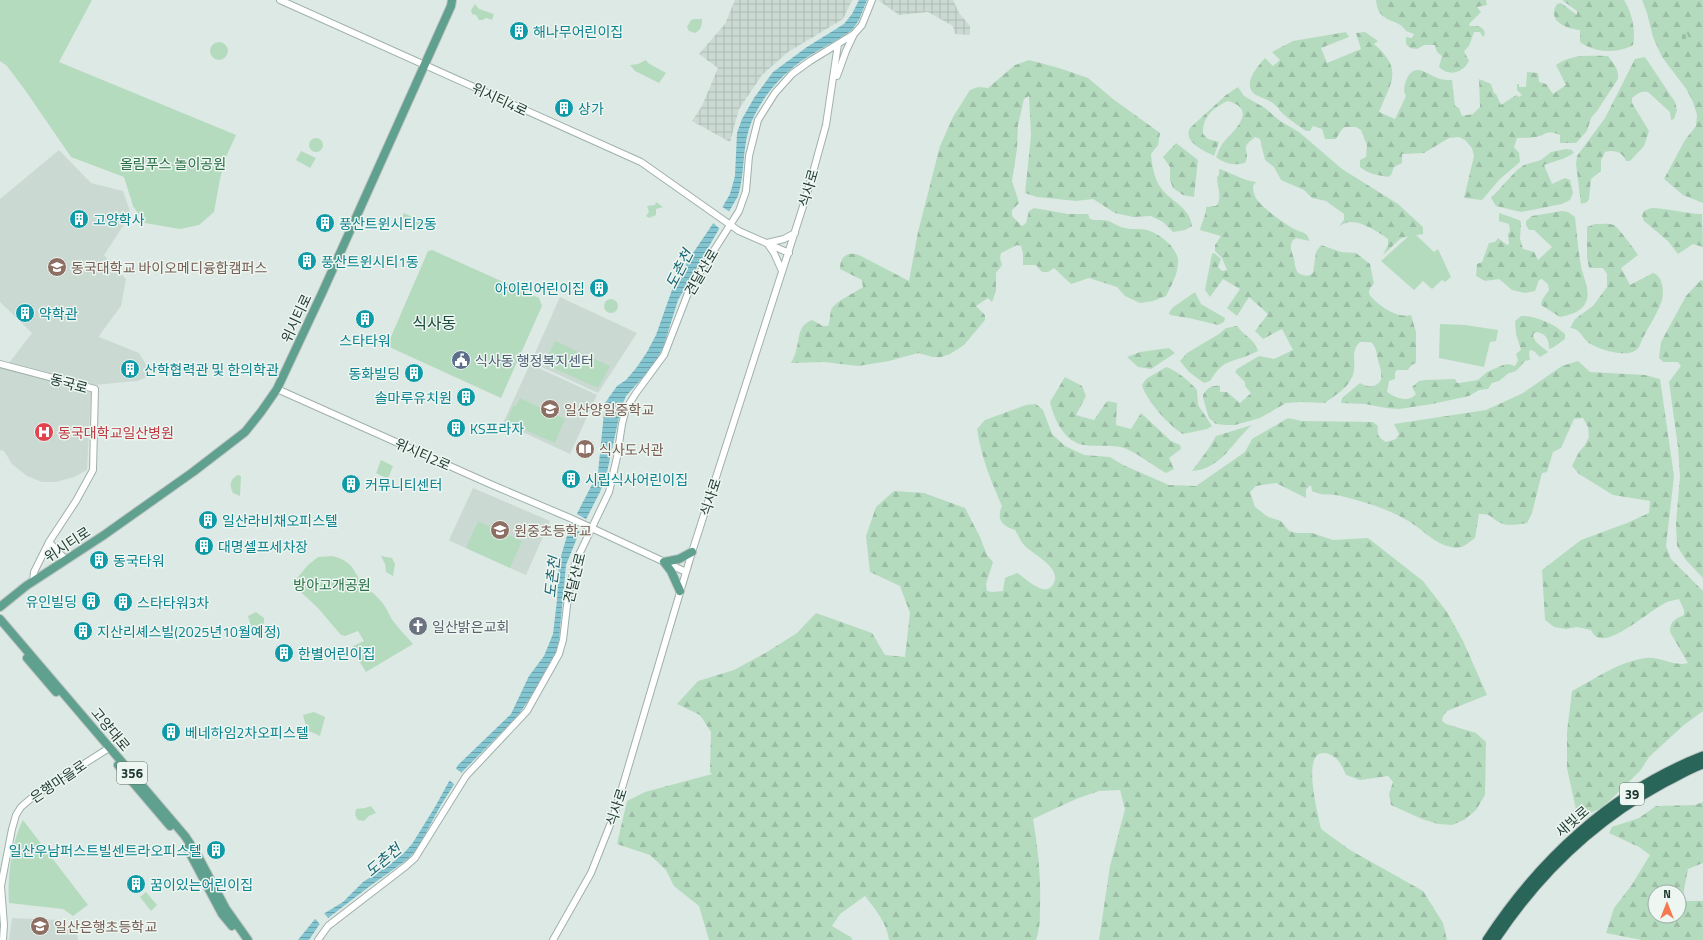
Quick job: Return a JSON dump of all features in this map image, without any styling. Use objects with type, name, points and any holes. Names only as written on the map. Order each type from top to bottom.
[{"type":"highway","name":"새빛로","points":[[1487,940],[1506,912],[1542,873],[1603,814],[1637,790],[1687,762],[1703,756]]},
{"type":"highway","name":"새빛로","points":[[1570,845],[1641,795],[1692,768],[1703,764]]},
{"type":"highway","name":"새빛로","points":[[1495,940],[1542,873]]},
{"type":"main road","name":"위시티로","points":[[0,607],[32,582],[193,472],[245,432],[261,412],[276,389],[323,291],[452,6],[452,0]]},
{"type":"main road","points":[[680,591],[671,572],[664,562],[679,559],[692,552]]},
{"type":"main road","name":"고양대로","points":[[0,618],[48,673],[107,749],[187,847],[222,914],[241,940]]},
{"type":"main road","name":"고양대로","points":[[0,625],[107,749],[185,836],[198,856],[226,909],[248,940]]},
{"type":"street","name":"위시티4로","points":[[280,0],[640,162],[728,223]]},
{"type":"street","name":"견달산로","points":[[318,940],[328,926],[411,862],[466,776],[527,712],[558,654],[563,640],[568,597],[575,563],[609,492],[626,408],[664,355],[690,288],[728,223],[739,211],[744,200],[749,156],[758,120],[767,104],[786,80],[800,68],[854,34],[862,25],[872,0]]},
{"type":"street","points":[[833,82],[854,34]]},
{"type":"street","name":"식사로","points":[[553,940],[591,873],[614,815],[692,552],[795,233],[826,125],[838,44]]},
{"type":"street","points":[[728,223],[739,231],[789,253]]},
{"type":"street","points":[[767,243],[784,239],[795,233]]},
{"type":"street","points":[[767,243],[774,253],[782,271]]},
{"type":"street","name":"동국로","points":[[0,364],[95,390],[96,404],[93,470],[76,501],[49,542],[34,572],[32,582]]},
{"type":"street","name":"위시티2로","points":[[276,389],[592,528]]},
{"type":"street","points":[[592,528],[686,572]]},
{"type":"street","points":[[49,542],[66,560]]},
{"type":"street","name":"은행마을로","points":[[3,940],[4,925],[1,886],[12,828],[16,815],[21,807],[31,798],[107,749]]},
{"type":"shaded area","points":[[735,0],[852,0],[843,19],[788,52],[762,75],[739,109],[730,142],[692,121],[702,106],[718,68],[699,54],[725,24]]},
{"type":"shaded area","points":[[878,0],[953,0],[959,13],[970,26],[970,35],[955,34],[953,26],[928,12],[899,15]]},
{"type":"shaded area","name":"동국대학교 바이오메디융합캠퍼스","points":[[59,150],[91,183],[123,191],[131,214],[104,255],[126,279],[121,306],[99,337],[139,353],[150,371],[148,377],[137,381],[94,385],[9,363],[32,333],[0,302],[0,199]]},
{"type":"shaded area","points":[[560,297],[637,333],[598,393],[531,362]]},
{"type":"shaded area","name":"일산양일중학교","points":[[530,364],[597,395],[570,454],[503,423]]},
{"type":"shaded area","name":"동국대학교일산병원","points":[[0,367],[91,392],[87,470],[74,477],[56,482],[42,482],[27,476],[12,464],[4,451],[0,450]]},
{"type":"shaded area","name":"원중초등학교","points":[[473,488],[550,521],[526,575],[449,540]]},
{"type":"shaded area","name":"일산은행초등학교","points":[[12,918],[60,920],[77,932],[78,940],[9,940]]},
{"type":"green space","name":"올림푸스 놀이공원","points":[[0,0],[92,0],[59,62],[236,135],[226,157],[214,212],[199,225],[180,229],[145,223],[133,206],[124,177],[71,157],[25,90],[7,66],[0,61]]},
{"type":"green space","points":[[1376,0],[1486,0],[1487,5],[1477,7],[1481,12],[1469,24],[1469,26],[1477,26],[1483,29],[1485,34],[1483,37],[1480,32],[1474,32],[1469,46],[1464,51],[1469,61],[1460,71],[1451,73],[1447,72],[1439,67],[1442,56],[1437,52],[1435,45],[1424,45],[1417,49],[1410,48],[1406,44],[1406,37],[1412,38],[1414,34],[1406,31],[1398,24],[1384,17],[1380,13]]},
{"type":"green space","points":[[1562,0],[1624,0],[1633,22],[1633,45],[1613,51],[1599,50],[1586,46],[1580,42],[1580,30],[1564,26],[1556,19],[1554,10],[1557,4],[1561,3],[1577,15],[1577,11]]},
{"type":"green space","points":[[1642,0],[1703,0],[1703,203],[1683,195],[1664,179],[1685,140],[1696,126],[1697,115],[1687,90],[1662,57],[1653,37]]},
{"type":"green space","points":[[475,4],[479,9],[494,14],[492,20],[486,18],[479,20],[476,15],[472,14],[471,10]]},
{"type":"green space","points":[[702,19],[702,24],[699,31],[695,33],[689,31],[687,27],[691,20]]},
{"type":"green space","points":[[1684,31],[1687,32],[1687,42],[1680,43],[1677,42],[1676,35],[1677,32]]},
{"type":"green space","points":[[1346,32],[1349,37],[1321,48],[1327,63],[1361,49],[1356,33],[1365,32],[1378,41],[1374,44],[1389,61],[1392,69],[1391,84],[1379,112],[1395,119],[1406,96],[1404,89],[1406,81],[1413,71],[1417,70],[1426,72],[1440,79],[1452,80],[1455,106],[1459,108],[1462,116],[1473,114],[1480,107],[1479,79],[1491,84],[1501,105],[1516,95],[1519,97],[1522,95],[1517,90],[1517,84],[1519,84],[1519,87],[1526,87],[1527,72],[1538,73],[1539,82],[1546,84],[1553,94],[1566,85],[1556,65],[1562,61],[1574,57],[1608,56],[1617,69],[1618,79],[1591,118],[1587,131],[1576,143],[1560,143],[1560,135],[1551,132],[1528,138],[1517,138],[1514,147],[1519,153],[1520,162],[1500,179],[1482,200],[1464,198],[1474,156],[1472,148],[1465,140],[1459,137],[1449,138],[1424,153],[1402,154],[1402,163],[1394,167],[1391,175],[1388,177],[1376,175],[1369,173],[1360,167],[1360,160],[1366,157],[1367,145],[1361,130],[1356,127],[1344,127],[1336,139],[1325,139],[1322,129],[1313,126],[1310,131],[1306,131],[1284,115],[1273,103],[1256,95],[1252,91],[1250,81],[1258,66],[1265,58],[1273,66],[1280,60],[1272,52],[1293,41]]},
{"type":"green space","points":[[219,42],[225,45],[228,51],[225,57],[219,60],[213,57],[210,51],[213,45]]},
{"type":"green space","points":[[1645,57],[1675,102],[1677,110],[1674,119],[1671,120],[1670,112],[1648,92],[1642,92],[1632,98],[1632,103],[1649,131],[1644,146],[1630,161],[1626,161],[1623,155],[1618,152],[1605,152],[1601,160],[1601,171],[1591,179],[1589,199],[1587,202],[1581,204],[1576,164],[1577,156],[1605,118],[1635,59]]},
{"type":"green space","points":[[646,60],[648,63],[666,73],[659,83],[635,71],[630,65],[638,64]]},
{"type":"green space","points":[[1029,60],[1088,78],[1113,99],[1160,133],[1158,145],[1151,154],[1155,176],[1165,193],[1184,209],[1192,226],[1185,230],[1173,232],[1163,222],[1151,216],[1133,217],[1115,213],[1093,199],[1076,201],[1037,197],[1025,193],[1031,136],[1029,96],[1024,99],[1018,125],[1017,149],[1012,181],[1019,203],[1012,210],[1012,216],[1022,226],[1026,223],[1029,211],[1034,208],[1068,214],[1088,214],[1090,219],[1107,220],[1123,228],[1145,229],[1158,235],[1168,243],[1178,258],[1174,281],[1166,296],[1153,301],[1140,303],[1125,296],[1117,287],[1089,278],[1071,284],[1054,268],[1048,272],[1042,272],[1036,265],[1023,265],[1023,253],[1021,246],[1017,245],[1001,253],[1000,258],[1002,265],[996,273],[996,291],[992,302],[988,298],[976,306],[985,315],[985,320],[964,345],[950,354],[941,357],[933,357],[918,353],[889,361],[858,366],[824,362],[791,363],[796,352],[801,329],[812,320],[823,326],[828,326],[833,307],[841,300],[863,287],[862,280],[840,269],[841,261],[845,256],[848,254],[859,255],[909,281],[918,232],[940,146],[953,117],[970,90],[978,87],[988,88],[1015,65]]},
{"type":"green space","points":[[1238,87],[1244,96],[1265,108],[1280,121],[1299,132],[1342,169],[1398,204],[1423,227],[1423,234],[1400,239],[1383,255],[1388,245],[1388,239],[1360,223],[1348,222],[1339,226],[1344,220],[1344,214],[1326,201],[1312,198],[1304,190],[1281,180],[1274,167],[1265,160],[1260,139],[1255,137],[1247,145],[1247,158],[1245,163],[1226,163],[1216,157],[1221,146],[1237,127],[1243,115],[1242,110],[1237,105],[1228,101],[1218,106],[1210,113],[1203,128],[1203,134],[1208,139],[1219,142],[1214,156],[1195,145],[1189,137],[1190,128],[1226,95]]},
{"type":"green space","points":[[316,138],[321,140],[323,145],[321,150],[316,152],[311,150],[309,145],[311,140]]},
{"type":"green space","points":[[1176,143],[1198,160],[1194,197],[1183,195],[1173,188],[1170,180],[1170,167],[1163,157]]},
{"type":"green space","points":[[1566,149],[1572,150],[1574,153],[1565,158],[1544,165],[1552,184],[1565,178],[1570,180],[1573,193],[1570,200],[1562,204],[1521,212],[1496,206],[1491,198],[1517,170],[1524,165],[1541,160],[1551,152]]},
{"type":"green space","points":[[301,151],[316,158],[310,168],[296,160]]},
{"type":"green space","points":[[1220,169],[1246,180],[1256,182],[1253,189],[1259,202],[1285,223],[1308,236],[1309,241],[1296,238],[1293,240],[1291,245],[1291,250],[1298,273],[1307,276],[1313,273],[1316,252],[1321,245],[1341,252],[1356,253],[1370,264],[1374,284],[1370,288],[1369,294],[1382,307],[1394,313],[1406,316],[1411,315],[1416,332],[1416,363],[1411,365],[1408,370],[1397,370],[1395,372],[1395,379],[1389,381],[1387,392],[1394,396],[1402,399],[1413,397],[1416,394],[1412,387],[1419,381],[1455,379],[1457,383],[1459,383],[1478,380],[1487,372],[1503,365],[1508,364],[1515,366],[1518,360],[1516,354],[1521,350],[1516,334],[1515,321],[1521,316],[1532,317],[1550,324],[1565,334],[1565,339],[1549,349],[1548,340],[1545,336],[1537,332],[1534,333],[1533,336],[1536,342],[1548,352],[1540,357],[1534,351],[1530,350],[1530,360],[1525,361],[1516,371],[1509,373],[1499,381],[1492,383],[1488,389],[1479,390],[1469,396],[1399,409],[1365,404],[1341,403],[1342,398],[1360,383],[1366,386],[1374,386],[1381,380],[1381,370],[1374,346],[1371,342],[1360,342],[1355,350],[1354,372],[1350,381],[1340,392],[1325,403],[1286,403],[1260,418],[1235,425],[1216,424],[1209,418],[1203,398],[1206,390],[1212,387],[1220,386],[1220,392],[1227,392],[1240,403],[1251,393],[1245,386],[1245,382],[1235,372],[1237,369],[1259,356],[1274,359],[1293,350],[1282,329],[1263,339],[1255,331],[1268,314],[1249,297],[1237,316],[1227,308],[1240,289],[1223,279],[1210,297],[1205,290],[1212,254],[1214,253],[1221,259],[1218,267],[1222,271],[1227,270],[1222,258],[1215,251],[1215,245],[1221,236],[1200,230],[1206,207],[1216,206],[1219,200],[1217,177]]},
{"type":"green space","points":[[656,202],[663,207],[656,209],[656,215],[649,218],[646,216],[649,212],[647,206],[655,205]]},
{"type":"green space","points":[[1651,208],[1702,214],[1703,247],[1693,244],[1678,254],[1668,241],[1644,221],[1642,216],[1644,211]]},
{"type":"green space","points":[[1562,211],[1568,212],[1575,217],[1580,260],[1588,294],[1586,302],[1579,311],[1560,317],[1541,305],[1542,300],[1549,290],[1548,284],[1542,279],[1539,280],[1535,291],[1525,293],[1512,290],[1499,279],[1485,281],[1476,276],[1477,264],[1482,262],[1489,243],[1495,242],[1498,238],[1507,245],[1509,244],[1509,224],[1499,221],[1499,213],[1521,222],[1520,239],[1523,249],[1534,252],[1538,260],[1552,247],[1534,230],[1529,230],[1526,225],[1526,221],[1532,216]]},
{"type":"green space","points":[[404,213],[424,223],[423,227],[419,228],[416,224],[406,222],[402,217]]},
{"type":"green space","points":[[1595,224],[1616,226],[1638,255],[1621,268],[1630,285],[1653,273],[1661,280],[1663,292],[1662,300],[1657,312],[1639,347],[1635,351],[1629,353],[1607,351],[1589,343],[1579,332],[1570,328],[1575,319],[1593,306],[1607,287],[1607,274],[1603,268],[1589,268],[1587,257],[1587,227]]},
{"type":"green space","points":[[1413,232],[1434,252],[1438,249],[1451,277],[1445,282],[1442,280],[1432,289],[1423,281],[1414,290],[1381,261]]},
{"type":"green space","points":[[432,250],[539,298],[542,306],[501,398],[387,346],[428,251]]},
{"type":"green space","points":[[1701,280],[1703,281],[1703,578],[1686,560],[1677,546],[1676,523],[1680,477],[1678,447],[1669,382],[1681,366],[1678,362],[1663,362],[1659,358],[1661,342],[1686,296]]},
{"type":"green space","points":[[1195,292],[1201,304],[1225,318],[1224,322],[1218,325],[1170,315],[1169,313],[1172,308]]},
{"type":"green space","points":[[608,299],[614,299],[618,303],[618,309],[614,313],[608,313],[604,309],[604,303]]},
{"type":"green space","points":[[1440,324],[1465,325],[1498,330],[1496,341],[1490,342],[1484,367],[1439,358]]},
{"type":"green space","points":[[1237,326],[1252,340],[1258,351],[1225,364],[1218,370],[1210,381],[1204,383],[1189,372],[1180,361],[1187,353],[1219,334],[1226,328]]},
{"type":"green space","points":[[555,341],[610,366],[598,388],[544,364]]},
{"type":"green space","points":[[1169,348],[1175,353],[1151,369],[1138,367],[1127,357],[1140,352]]},
{"type":"green space","points":[[1578,361],[1590,372],[1645,375],[1660,379],[1674,476],[1666,546],[1671,559],[1703,591],[1703,711],[1684,725],[1649,757],[1640,771],[1603,807],[1578,819],[1567,768],[1567,732],[1572,691],[1608,671],[1636,660],[1656,658],[1678,664],[1688,663],[1670,632],[1672,623],[1684,615],[1684,610],[1679,599],[1667,602],[1624,630],[1607,638],[1598,638],[1591,630],[1577,627],[1566,629],[1554,627],[1545,620],[1542,570],[1581,540],[1649,513],[1650,501],[1613,495],[1579,474],[1572,466],[1589,437],[1588,427],[1583,418],[1574,419],[1561,448],[1553,452],[1547,472],[1542,473],[1532,513],[1527,523],[1513,525],[1502,524],[1489,515],[1479,514],[1475,538],[1458,548],[1440,543],[1402,517],[1368,503],[1341,496],[1317,493],[1312,491],[1311,485],[1306,489],[1306,498],[1276,483],[1256,486],[1250,492],[1255,507],[1268,517],[1281,521],[1289,531],[1296,533],[1312,533],[1333,540],[1368,538],[1423,581],[1447,612],[1463,641],[1487,695],[1447,711],[1443,716],[1442,721],[1446,724],[1476,733],[1486,742],[1485,795],[1476,810],[1464,820],[1452,825],[1438,824],[1422,819],[1391,805],[1389,794],[1393,782],[1388,776],[1360,780],[1346,775],[1338,760],[1329,754],[1320,754],[1314,759],[1312,770],[1314,797],[1321,829],[1350,850],[1423,891],[1443,923],[1447,940],[1099,940],[1110,866],[1125,809],[1120,790],[1099,791],[1076,799],[1033,819],[1040,873],[1040,923],[1036,940],[889,940],[883,922],[865,896],[840,914],[832,926],[852,938],[852,940],[709,940],[699,906],[674,886],[666,870],[650,855],[617,844],[627,801],[645,792],[712,774],[710,772],[711,732],[700,715],[677,704],[698,681],[734,670],[767,652],[797,633],[816,613],[872,633],[885,655],[905,657],[910,613],[900,586],[870,572],[866,536],[876,507],[894,491],[924,493],[965,508],[980,537],[987,555],[993,562],[986,584],[987,591],[1003,591],[1005,578],[1017,573],[1039,588],[1048,589],[1052,586],[1055,580],[1055,574],[1052,568],[1025,546],[1015,530],[1007,527],[1001,522],[1000,511],[1002,506],[990,478],[977,429],[985,420],[1026,405],[1036,404],[1043,410],[1052,434],[1065,446],[1084,455],[1110,457],[1123,465],[1169,485],[1196,486],[1245,452],[1252,439],[1288,418],[1302,421],[1373,422],[1378,426],[1378,434],[1381,439],[1386,442],[1396,439],[1399,434],[1394,424],[1486,410],[1523,393],[1562,366]]},
{"type":"green space","points":[[1166,367],[1175,371],[1197,390],[1198,405],[1212,426],[1207,429],[1183,434],[1171,425],[1153,405],[1142,385],[1146,379]]},
{"type":"green space","points":[[1065,377],[1082,386],[1086,396],[1076,415],[1094,420],[1107,401],[1117,403],[1116,425],[1131,429],[1141,413],[1171,441],[1180,445],[1181,449],[1169,458],[1174,469],[1166,473],[1124,448],[1114,446],[1084,445],[1077,443],[1066,435],[1057,422],[1050,402]]},
{"type":"green space","points":[[520,398],[565,419],[555,443],[506,422],[513,406],[516,406]]},
{"type":"green space","points":[[1252,425],[1219,460],[1202,469],[1192,471],[1216,436]]},
{"type":"green space","points":[[381,460],[393,466],[388,479],[376,473]]},
{"type":"green space","points":[[238,475],[241,476],[240,496],[233,493],[231,487],[233,478]]},
{"type":"green space","points":[[478,521],[522,541],[510,568],[466,548]]},
{"type":"green space","name":"방아고개공원","points":[[332,556],[347,562],[354,569],[362,583],[382,602],[399,629],[413,644],[366,672],[352,650],[353,646],[364,641],[358,631],[345,636],[341,635],[317,607],[292,584],[308,565],[318,557]]},
{"type":"green space","points":[[381,556],[392,558],[395,564],[393,576],[386,572],[385,564]]},
{"type":"green space","points":[[256,612],[264,618],[264,623],[261,627],[251,627],[248,616]]},
{"type":"green space","points":[[314,712],[325,717],[320,736],[307,730],[303,715]]},
{"type":"green space","points":[[1703,802],[1703,863],[1688,869],[1685,884],[1647,884],[1647,924],[1687,924],[1687,901],[1703,901],[1703,940],[1642,940],[1606,933],[1614,908],[1631,886],[1650,855],[1639,847],[1609,833],[1612,827],[1639,818],[1656,806],[1695,805]]},
{"type":"green space","points":[[371,806],[376,813],[369,816],[364,821],[358,820],[355,815],[356,809]]},
{"type":"green space","points":[[23,820],[88,905],[73,916],[63,909],[9,903],[11,860],[19,828]]},
{"type":"green space","points":[[146,892],[157,905],[151,911],[140,897]]},
{"type":"water","points":[[859,0],[867,0],[859,20],[852,30],[792,68],[776,83],[757,110],[747,137],[742,179],[738,196],[678,300],[664,345],[655,364],[626,396],[621,408],[606,477],[579,533],[566,565],[559,640],[556,653],[530,698],[517,717],[462,772],[441,805],[417,849],[408,859],[319,925],[309,940],[298,940],[315,919],[343,902],[363,882],[404,853],[412,844],[435,807],[458,765],[511,714],[529,676],[544,656],[553,634],[559,563],[569,529],[598,473],[605,403],[617,386],[626,380],[637,367],[647,352],[656,335],[672,290],[689,259],[712,225],[730,194],[735,176],[737,133],[742,119],[754,98],[773,72],[807,47],[844,24],[852,14]]},
{"type":"pier","points":[[721,206],[730,212],[720,229],[712,222]]},
{"type":"pier","points":[[575,513],[586,519],[581,532],[569,526]]},
{"type":"pier","points":[[455,768],[462,773],[455,785],[448,779]]},
{"type":"pier","points":[[323,912],[329,919],[321,926],[314,917]]},
{"type":"place","name":"해나무어린이집","points":[[519,31]]},
{"type":"place","name":"상가","points":[[564,108]]},
{"type":"place","name":"고양학사","points":[[79,219]]},
{"type":"place","name":"풍산트윈시티2동","points":[[325,223]]},
{"type":"place","name":"풍산트윈시티1동","points":[[307,261]]},
{"type":"place","name":"동국대학교 바이오메디융합캠퍼스","points":[[57,267]]},
{"type":"place","name":"아이린어린이집","points":[[599,288]]},
{"type":"place","name":"약학관","points":[[25,313]]},
{"type":"place","name":"스타타워","points":[[365,319]]},
{"type":"place","name":"식사동 행정복지센터","points":[[461,360]]},
{"type":"place","name":"산학협력관 및 한의학관","points":[[130,369]]},
{"type":"place","name":"동화빌딩","points":[[414,373]]},
{"type":"place","name":"솔마루유치원","points":[[466,397]]},
{"type":"place","name":"일산양일중학교","points":[[550,409]]},
{"type":"place","name":"KS프라자","points":[[456,428]]},
{"type":"place","name":"동국대학교일산병원","points":[[44,432]]},
{"type":"place","name":"식사도서관","points":[[585,449]]},
{"type":"place","name":"시립식사어린이집","points":[[571,479]]},
{"type":"place","name":"커뮤니티센터","points":[[351,484]]},
{"type":"place","name":"일산라비채오피스텔","points":[[208,520]]},
{"type":"place","name":"원중초등학교","points":[[500,530]]},
{"type":"place","name":"대명셀프세차장","points":[[204,546]]},
{"type":"place","name":"동국타워","points":[[99,560]]},
{"type":"place","name":"유인빌딩","points":[[91,601]]},
{"type":"place","name":"스타타워3차","points":[[123,602]]},
{"type":"place","name":"일산밝은교회","points":[[418,626]]},
{"type":"place","name":"지산리셰스빌(2025년10월예정)","points":[[83,631]]},
{"type":"place","name":"한별어린이집","points":[[284,653]]},
{"type":"place","name":"베네하임2차오피스텔","points":[[171,732]]},
{"type":"place","name":"일산우남퍼스트빌센트라오피스텔","points":[[216,850]]},
{"type":"place","name":"꿈이있는어린이집","points":[[136,884]]},
{"type":"place","name":"일산은행초등학교","points":[[40,926]]},
{"type":"district","name":"식사동","points":[[434,323]]},
{"type":"water label","name":"도촌천","points":[[679,269]]},
{"type":"water label","name":"도촌천","points":[[552,577]]},
{"type":"water label","name":"도촌천","points":[[383,860]]}]
